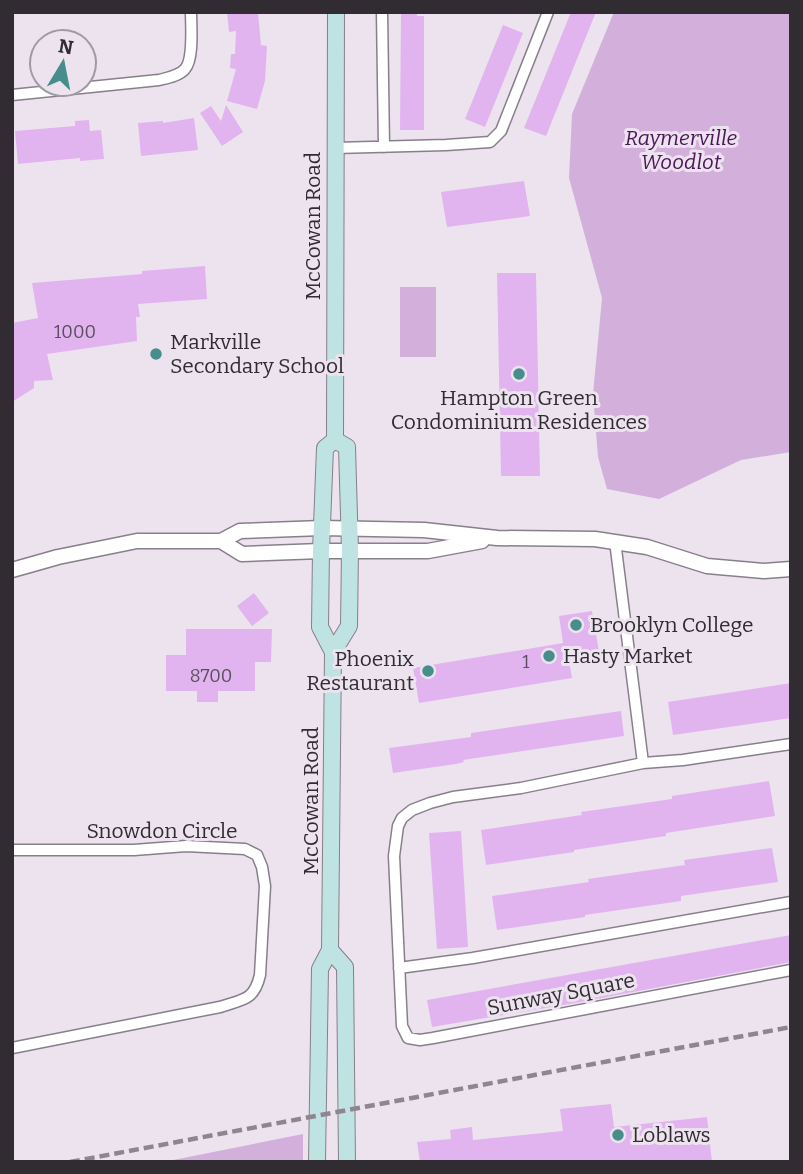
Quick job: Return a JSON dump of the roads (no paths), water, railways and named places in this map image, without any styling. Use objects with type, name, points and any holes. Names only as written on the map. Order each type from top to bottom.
[{"type":"main road","name":"McCowan Road","points":[[335,440],[336,12]]},
{"type":"main road","name":"McCowan Road","points":[[317,1162],[320,969],[330,950],[333,652],[320,627],[321,551],[325,448],[335,440]]},
{"type":"main road","name":"McCowan Road","points":[[333,652],[349,626],[350,550],[347,447],[335,440]]},
{"type":"main road","name":"McCowan Road","points":[[330,950],[345,967],[347,1162]]},
{"type":"street","points":[[12,95],[159,80],[176,75],[186,69],[190,55],[191,12]]},
{"type":"street","points":[[382,12],[384,147]]},
{"type":"street","points":[[335,148],[490,142],[501,131],[548,12]]},
{"type":"street","points":[[12,570],[58,557],[137,541],[221,541],[240,531],[323,528],[424,530],[497,538],[615,541],[647,547],[707,566],[791,569]]},
{"type":"street","points":[[221,541],[242,554],[350,550],[428,551],[497,538]]},
{"type":"street","points":[[615,541],[643,763]]},
{"type":"street","name":"Sunway Square","points":[[791,744],[683,760],[643,763],[430,803],[412,810],[402,818],[398,825],[394,856],[402,1026],[408,1038],[420,1040],[791,970]]},
{"type":"street","name":"Snowdon Circle","points":[[12,850],[134,850],[186,846],[246,849],[257,855],[265,886],[260,975],[251,996],[220,1007],[12,1048]]},
{"type":"street","points":[[399,968],[473,958],[791,902]]},
{"type":"railway","points":[[70,1162],[791,1027]]},
{"type":"place","name":"Markville Secondary School","points":[[156,354]]},
{"type":"place","name":"Hampton Green Condominium Residences","points":[[519,374]]},
{"type":"place","name":"Brooklyn College","points":[[576,625]]},
{"type":"place","name":"Hasty Market","points":[[549,656]]},
{"type":"place","name":"Phoenix Restaurant","points":[[428,671]]},
{"type":"place","name":"Loblaws","points":[[618,1135]]},
{"type":"park label","name":"Raymerville Woodlot","points":[[681,150]]}]
